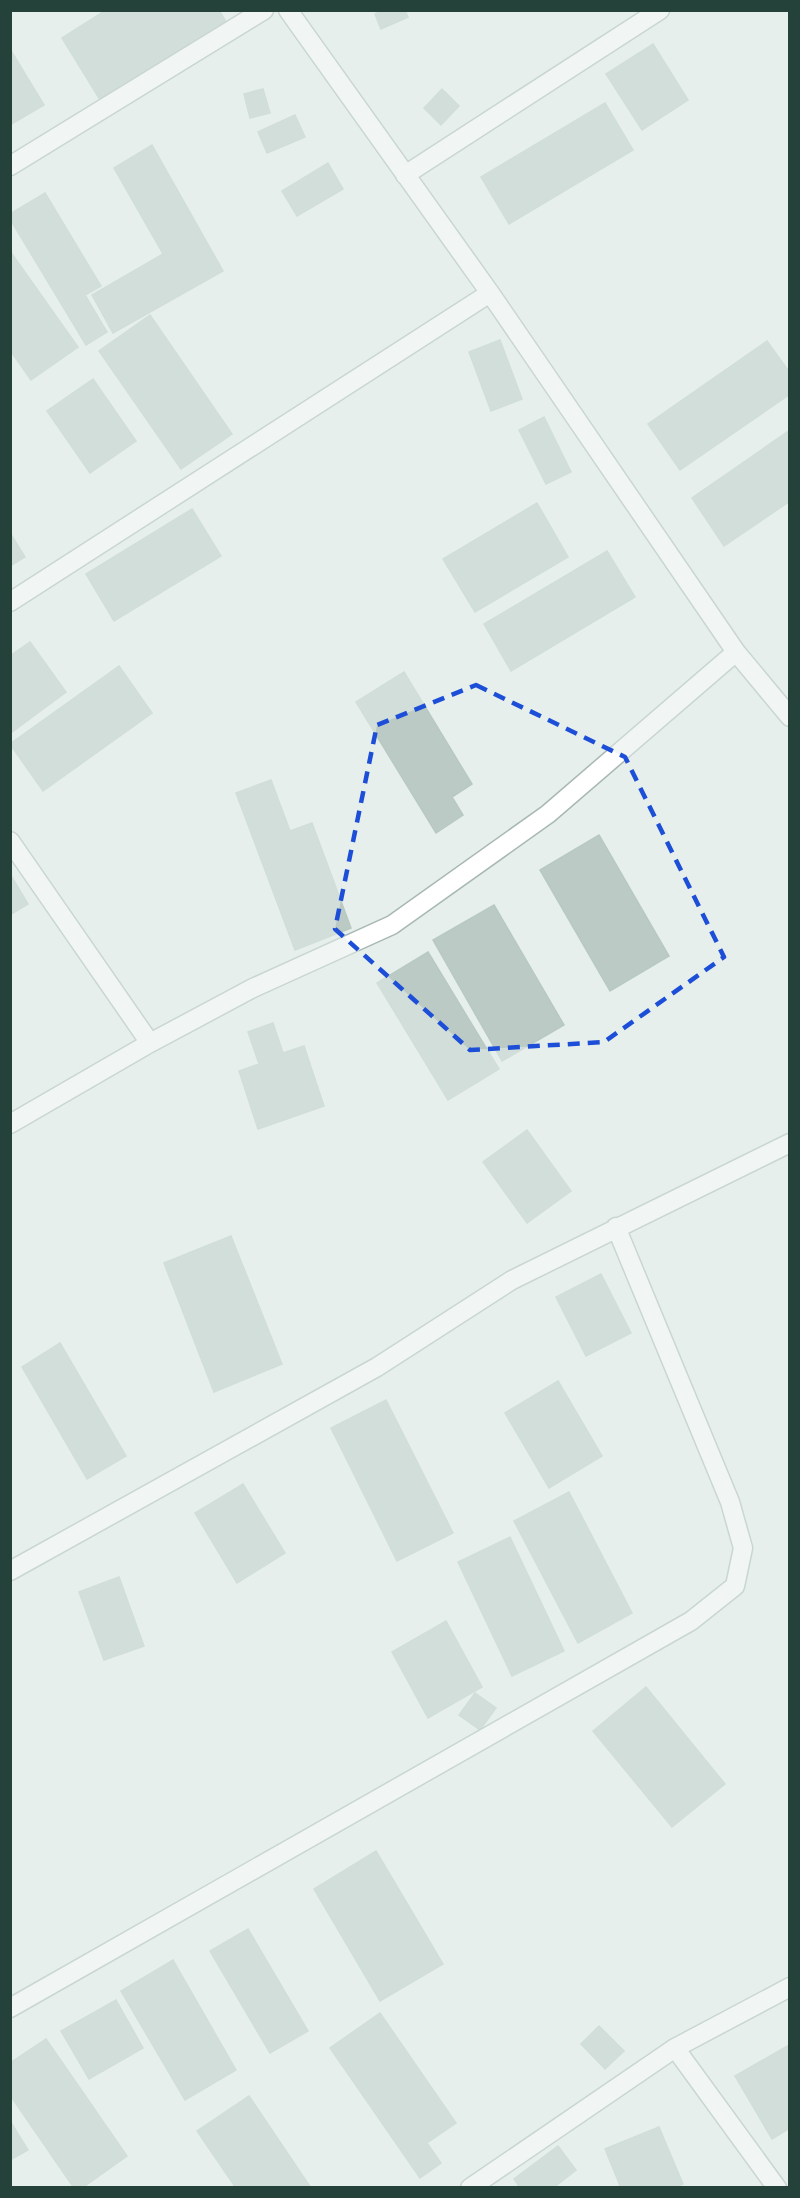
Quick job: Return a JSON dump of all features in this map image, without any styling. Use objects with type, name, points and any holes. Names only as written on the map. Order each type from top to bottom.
[{"type":"street","points":[[10,166],[264,10]]},
{"type":"street","points":[[288,10],[490,293],[736,651],[789,717]]},
{"type":"street","points":[[405,175],[660,10]]},
{"type":"street","points":[[10,602],[490,293]]},
{"type":"street","points":[[10,1124],[150,1043],[254,988],[392,925],[548,814],[736,651]]},
{"type":"street","points":[[10,841],[150,1043]]},
{"type":"street","points":[[10,1571],[377,1367],[512,1280],[789,1143]]},
{"type":"street","points":[[10,2008],[691,1621],[735,1586],[743,1548],[730,1502],[616,1227]]},
{"type":"street","points":[[470,2187],[675,2048],[789,1988]]},
{"type":"street","points":[[675,2048],[777,2187]]},
{"type":"highlighted area","points":[[476,685],[625,757],[724,957],[604,1042],[470,1050],[335,929],[377,725]]},
{"type":"building","points":[[106,10],[219,10],[228,25],[102,103],[62,38]]},
{"type":"building","points":[[383,10],[405,10],[408,17],[381,29],[375,14]]},
{"type":"building","points":[[653,44],[688,100],[642,130],[606,74]]},
{"type":"building","points":[[10,49],[44,105],[10,125]]},
{"type":"building","points":[[263,89],[270,113],[250,118],[244,94]]},
{"type":"building","points":[[442,89],[459,106],[441,125],[424,108]]},
{"type":"building","points":[[605,103],[633,150],[509,224],[481,177]]},
{"type":"building","points":[[295,115],[305,137],[267,153],[258,132]]},
{"type":"building","points":[[152,145],[223,271],[113,333],[92,295],[163,254],[114,168]]},
{"type":"building","points":[[328,163],[343,189],[297,216],[282,191]]},
{"type":"building","points":[[45,193],[101,286],[85,295],[107,332],[86,345],[10,219],[10,214]]},
{"type":"building","points":[[10,251],[78,347],[31,380],[10,350]]},
{"type":"building","points":[[150,315],[232,434],[181,469],[99,351]]},
{"type":"building","points":[[500,340],[522,399],[491,411],[469,352]]},
{"type":"building","points":[[767,341],[790,373],[790,394],[680,470],[648,424]]},
{"type":"building","points":[[93,379],[136,441],[90,473],[47,411]]},
{"type":"building","points":[[544,417],[571,472],[546,484],[519,430]]},
{"type":"building","points":[[790,430],[790,501],[724,546],[692,498]]},
{"type":"building","points":[[537,503],[568,557],[475,612],[443,559]]},
{"type":"building","points":[[192,509],[221,556],[114,621],[86,574]]},
{"type":"building","points":[[10,533],[25,557],[10,566]]},
{"type":"building","points":[[607,551],[635,597],[511,671],[484,624]]},
{"type":"building","points":[[30,642],[66,692],[12,732],[10,656]]},
{"type":"building","points":[[119,666],[152,713],[43,791],[10,744]]},
{"type":"building","points":[[404,672],[472,784],[452,797],[463,815],[436,833],[356,702]]},
{"type":"building","points":[[271,780],[290,831],[312,823],[351,928],[295,950],[236,793]]},
{"type":"building","points":[[599,835],[669,956],[610,991],[540,870]]},
{"type":"building","points":[[10,874],[28,904],[10,915]]},
{"type":"building","points":[[494,905],[564,1025],[502,1061],[433,940]]},
{"type":"building","points":[[428,952],[499,1069],[448,1100],[377,983]]},
{"type":"building","points":[[273,1023],[283,1053],[304,1046],[324,1106],[258,1129],[239,1071],[259,1064],[248,1032]]},
{"type":"building","points":[[527,1130],[571,1191],[527,1223],[483,1162]]},
{"type":"building","points":[[231,1236],[282,1364],[214,1392],[164,1263]]},
{"type":"building","points":[[601,1274],[631,1333],[586,1356],[556,1297]]},
{"type":"building","points":[[60,1343],[126,1456],[87,1479],[22,1367]]},
{"type":"building","points":[[558,1381],[602,1456],[549,1488],[505,1413]]},
{"type":"building","points":[[386,1400],[453,1533],[397,1561],[331,1428]]},
{"type":"building","points":[[243,1484],[285,1553],[237,1583],[195,1513]]},
{"type":"building","points":[[569,1492],[632,1613],[578,1643],[514,1521]]},
{"type":"building","points":[[510,1537],[564,1651],[512,1676],[458,1562]]},
{"type":"building","points":[[119,1577],[144,1646],[104,1660],[79,1592]]},
{"type":"building","points":[[446,1621],[482,1687],[428,1718],[392,1652]]},
{"type":"building","points":[[646,1687],[725,1784],[672,1827],[593,1731]]},
{"type":"building","points":[[475,1693],[496,1708],[480,1730],[459,1715]]},
{"type":"building","points":[[376,1851],[443,1964],[380,2001],[314,1889]]},
{"type":"building","points":[[248,1929],[308,2031],[270,2053],[210,1951]]},
{"type":"building","points":[[173,1960],[236,2070],[185,2100],[121,1991]]},
{"type":"building","points":[[116,2000],[143,2048],[89,2079],[61,2031]]},
{"type":"building","points":[[380,2013],[456,2123],[427,2143],[441,2163],[420,2178],[330,2048]]},
{"type":"building","points":[[599,2026],[624,2051],[605,2069],[581,2044]]},
{"type":"building","points":[[46,2039],[127,2156],[82,2188],[74,2188],[10,2095],[10,2063]]},
{"type":"building","points":[[789,2045],[790,2128],[772,2139],[735,2076]]},
{"type":"building","points":[[249,2096],[311,2188],[236,2188],[197,2131]]},
{"type":"building","points":[[10,2121],[28,2150],[10,2160]]},
{"type":"building","points":[[659,2127],[683,2184],[673,2188],[621,2188],[605,2149]]},
{"type":"building","points":[[558,2146],[576,2170],[553,2188],[520,2188],[514,2179]]}]
